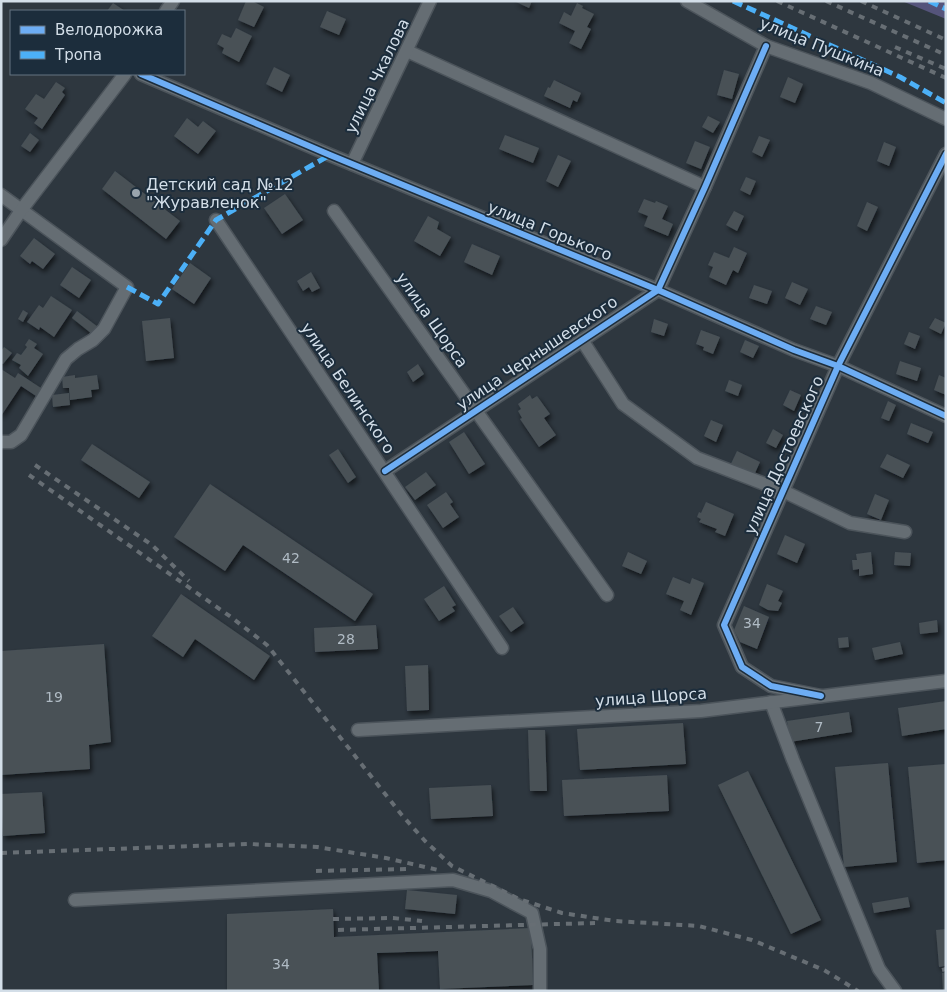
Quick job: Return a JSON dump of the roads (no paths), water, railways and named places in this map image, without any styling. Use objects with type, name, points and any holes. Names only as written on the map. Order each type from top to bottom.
[{"type":"street","name":"улица Чкалова","points":[[352,164],[430,1]]},
{"type":"street","name":"улица Пушкина","points":[[687,1],[766,46],[871,83],[946,119]]},
{"type":"street","points":[[658,290],[705,188],[766,46]]},
{"type":"street","points":[[407,51],[705,188]]},
{"type":"street","points":[[1,240],[22,209],[124,75]]},
{"type":"street","name":"улица Горького","points":[[143,75],[352,164],[658,290],[794,350],[838,366],[946,416]]},
{"type":"street","name":"улица Достоевского","points":[[821,696],[771,686],[742,667],[724,625],[838,366],[946,154]]},
{"type":"street","points":[[1,195],[128,286],[104,329],[93,340],[66,359],[21,435],[11,442],[1,442]]},
{"type":"street","name":"улица Щорса","points":[[334,211],[607,595]]},
{"type":"street","name":"улица Белинского","points":[[216,220],[502,648]]},
{"type":"street","name":"улица Чернышевского","points":[[385,471],[658,290]]},
{"type":"street","points":[[582,340],[622,404],[697,458],[783,491],[850,523],[905,532]]},
{"type":"street","name":"улица Щорса","points":[[358,730],[701,711],[946,681]]},
{"type":"street","points":[[771,702],[879,969],[895,991]]},
{"type":"street","points":[[75,900],[453,880],[490,892],[532,913],[540,949],[540,991]]},
{"type":"railway","points":[[777,1],[946,78]]},
{"type":"railway","points":[[826,1],[946,55]]},
{"type":"railway","points":[[861,1],[946,40]]},
{"type":"railway","points":[[895,47],[946,69]]},
{"type":"railway","points":[[35,465],[152,545],[189,581]]},
{"type":"railway","points":[[29,475],[231,617],[267,645],[401,814],[425,841],[452,866],[519,899],[562,913],[615,921],[699,926],[752,940],[824,970],[858,991]]},
{"type":"railway","points":[[1,853],[250,844],[317,847],[386,858],[438,870]]},
{"type":"railway","points":[[316,871],[410,869]]},
{"type":"railway","points":[[333,919],[393,918],[422,921]]},
{"type":"railway","points":[[338,930],[595,923]]},
{"type":"railway","points":[[942,970],[946,969]]},
{"type":"place","name":"Детский сад №12 \"Журавленок\"","points":[[136,193]]}]
